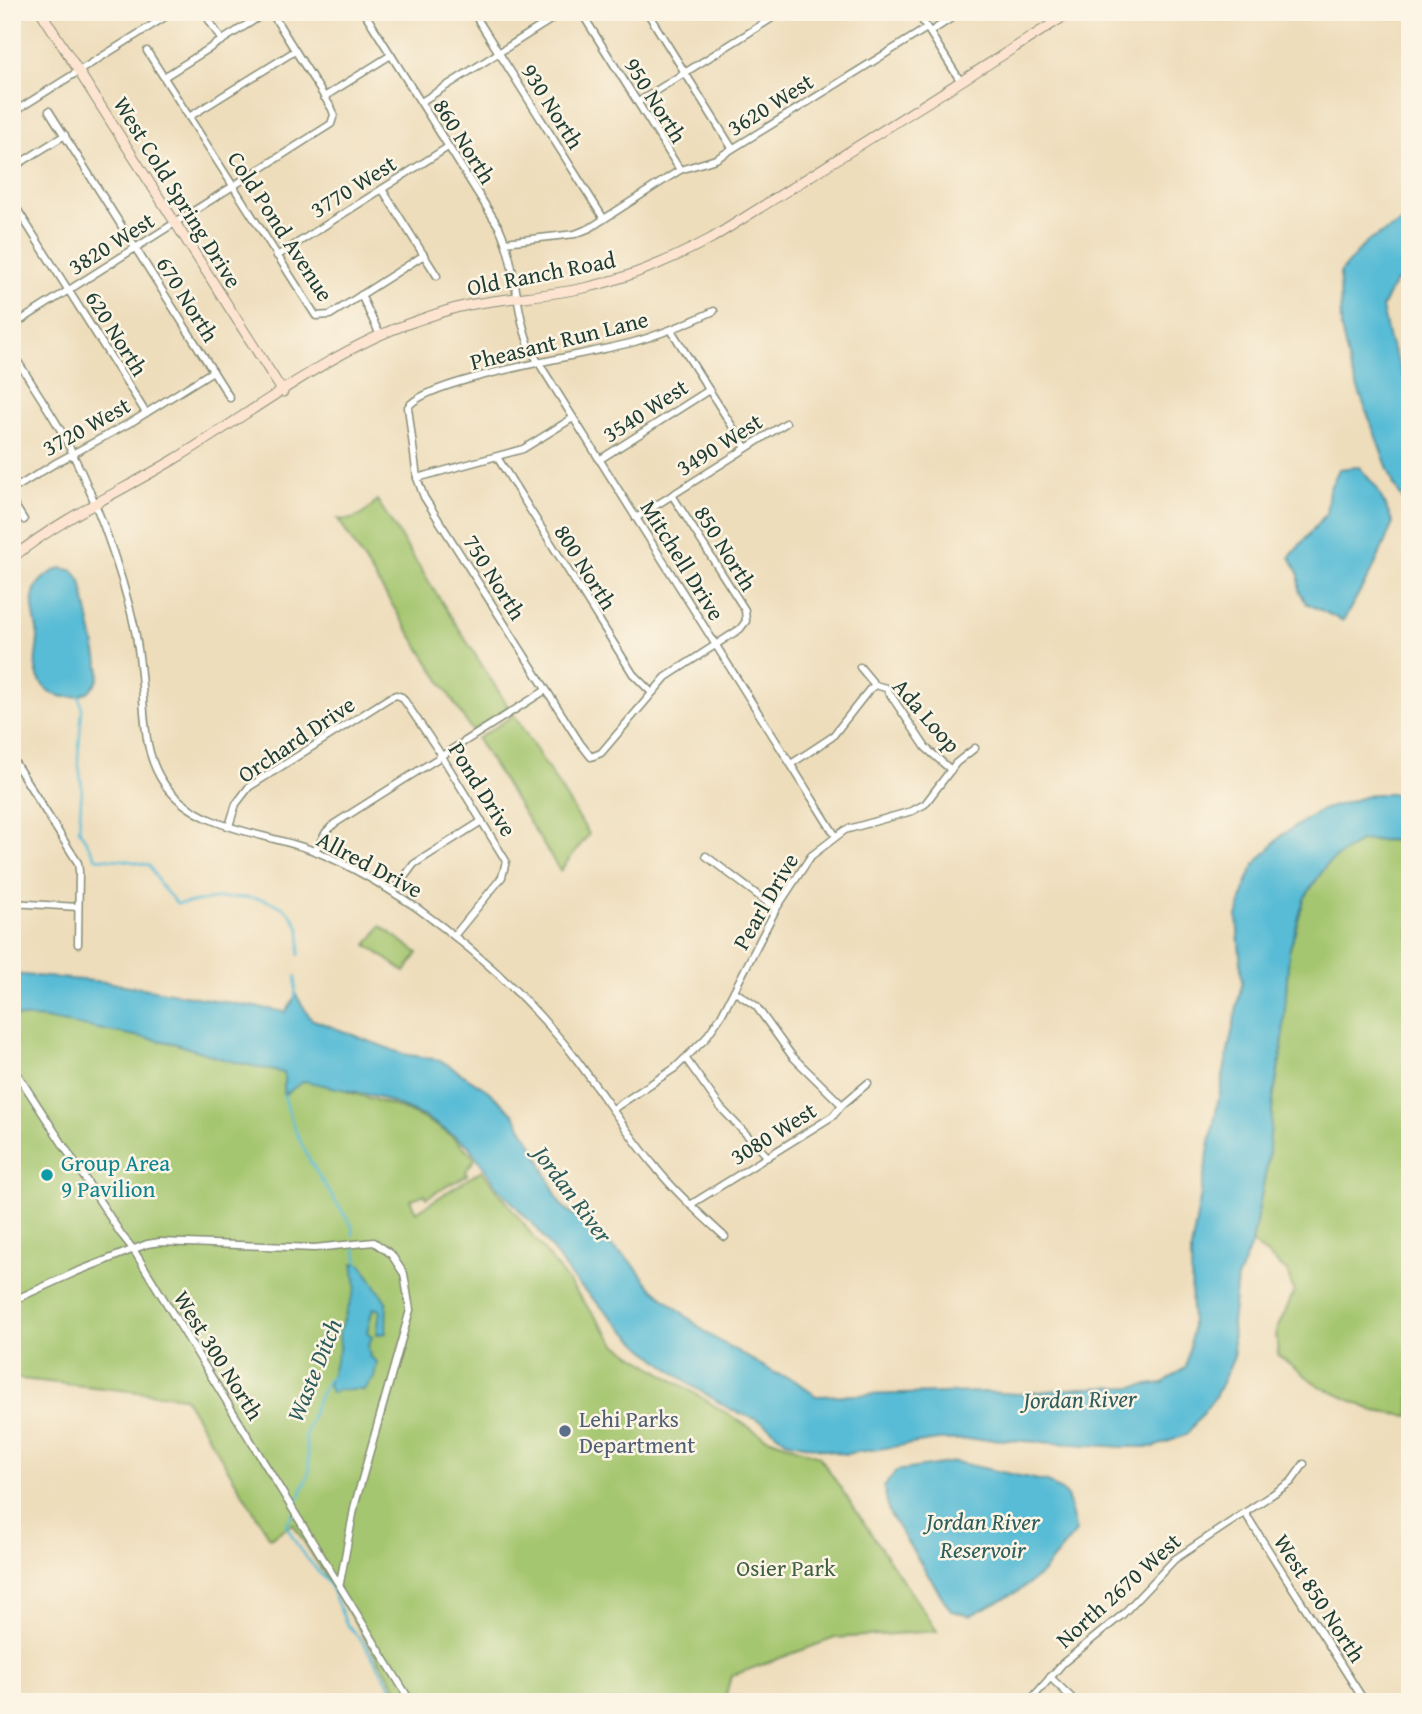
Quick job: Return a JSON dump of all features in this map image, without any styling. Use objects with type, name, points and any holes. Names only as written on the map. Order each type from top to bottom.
[{"type":"street","name":"West Cold Spring Drive","points":[[41,12],[283,392]]},
{"type":"street","points":[[12,113],[173,12]]},
{"type":"street","points":[[204,12],[222,41]]},
{"type":"street","points":[[164,77],[269,12],[324,97],[391,55]]},
{"type":"street","name":"860 North","points":[[363,12],[495,220],[505,242],[517,297]]},
{"type":"street","name":"930 North","points":[[473,12],[604,219]]},
{"type":"street","points":[[421,103],[563,12]]},
{"type":"street","name":"950 North","points":[[581,12],[680,170]]},
{"type":"street","points":[[647,12],[732,148]]},
{"type":"street","points":[[638,102],[782,12]]},
{"type":"street","points":[[917,12],[961,82]]},
{"type":"street","name":"3620 West","points":[[505,242],[580,232],[680,170],[716,159],[961,12]]},
{"type":"street","name":"Old Ranch Road","points":[[12,558],[46,532],[93,503],[156,471],[335,359],[380,335],[470,304],[607,283],[678,257],[1071,12]]},
{"type":"street","name":"Cold Pond Avenue","points":[[147,51],[316,316],[330,315],[424,255]]},
{"type":"street","points":[[189,117],[295,51]]},
{"type":"street","name":"3820 West","points":[[12,326],[333,120],[332,109],[324,97]]},
{"type":"street","name":"670 North","points":[[50,111],[230,398]]},
{"type":"street","points":[[12,169],[65,135]]},
{"type":"street","name":"3770 West","points":[[277,256],[448,147]]},
{"type":"street","points":[[382,189],[437,276]]},
{"type":"street","name":"620 North","points":[[12,201],[146,413]]},
{"type":"street","points":[[361,295],[380,335]]},
{"type":"street","name":"Mitchell Drive","points":[[517,297],[525,336],[538,362],[835,835]]},
{"type":"street","name":"Pheasant Run Lane","points":[[412,402],[444,387],[538,362],[616,347],[671,330],[714,311]]},
{"type":"street","points":[[671,330],[746,448]]},
{"type":"street","name":"Allred Drive","points":[[12,352],[51,414],[72,454],[118,567],[139,650],[147,737],[155,767],[165,785],[187,806],[205,817],[315,851],[393,892],[454,936],[496,972],[548,1025],[578,1061],[653,1165],[690,1205],[725,1237]]},
{"type":"street","name":"3720 West","points":[[12,490],[213,372]]},
{"type":"street","name":"3540 West","points":[[599,460],[709,390]]},
{"type":"street","name":"750 North","points":[[412,402],[408,412],[418,478],[429,506],[591,757],[601,753],[650,692]]},
{"type":"street","points":[[418,478],[523,449],[573,418]]},
{"type":"street","name":"3490 West","points":[[636,518],[786,423]]},
{"type":"street","name":"800 North","points":[[497,457],[633,674],[650,692]]},
{"type":"street","name":"850 North","points":[[672,495],[745,610],[746,621],[743,627],[716,644]]},
{"type":"street","points":[[12,501],[24,520]]},
{"type":"street","points":[[650,692],[666,677],[716,644]]},
{"type":"street","name":"Ada Loop","points":[[860,667],[875,685],[886,688],[926,748],[951,770]]},
{"type":"street","name":"Ada Loop","points":[[792,764],[832,737],[875,685]]},
{"type":"street","points":[[315,851],[334,824],[546,690]]},
{"type":"street","name":"Orchard Drive","points":[[229,826],[236,804],[249,787],[389,698],[399,696]]},
{"type":"street","name":"Pond Drive","points":[[399,696],[407,701],[505,857],[506,869],[502,877],[454,936]]},
{"type":"street","name":"Pearl Drive","points":[[613,1109],[686,1059],[713,1028],[776,909],[805,863],[835,835],[845,830],[919,808],[932,799],[961,758],[975,748]]},
{"type":"street","points":[[12,758],[74,856],[79,871],[78,944]]},
{"type":"street","points":[[393,892],[414,864],[482,821]]},
{"type":"street","points":[[706,856],[776,909]]},
{"type":"street","points":[[12,903],[78,906]]},
{"type":"street","points":[[734,991],[756,1006],[792,1056],[842,1105]]},
{"type":"street","points":[[686,1059],[721,1108],[768,1157]]},
{"type":"street","name":"West 300 North","points":[[12,1066],[121,1234],[134,1249],[411,1702]]},
{"type":"street","name":"3080 West","points":[[690,1205],[833,1116],[868,1083]]},
{"type":"street","points":[[12,1301],[76,1272],[147,1244],[160,1242],[314,1248],[374,1242],[382,1247],[398,1263],[407,1286],[410,1312],[355,1504],[340,1583]]},
{"type":"street","name":"North 2670 West","points":[[1029,1702],[1063,1663],[1122,1615],[1175,1559],[1291,1482],[1304,1464]]},
{"type":"street","name":"West 850 North","points":[[1245,1513],[1365,1702]]},
{"type":"street","points":[[1051,1677],[1076,1702]]},
{"type":"green space","points":[[377,500],[509,708],[472,731],[338,519],[360,516]]},
{"type":"green space","points":[[514,715],[589,834],[560,871],[477,739]]},
{"type":"green space","points":[[1388,840],[1410,843],[1410,1416],[1374,1411],[1319,1386],[1278,1355],[1276,1331],[1294,1293],[1287,1271],[1252,1243],[1268,1160],[1273,1099],[1282,1048],[1289,952],[1304,899],[1327,864],[1361,841]]},
{"type":"green space","points":[[381,926],[418,953],[405,972],[367,945]]},
{"type":"green space","name":"Osier Park","points":[[12,1011],[337,1076],[345,1091],[416,1115],[448,1134],[475,1159],[466,1171],[467,1175],[426,1198],[425,1194],[410,1200],[416,1212],[482,1170],[617,1345],[765,1437],[819,1456],[937,1631],[835,1638],[731,1676],[724,1702],[405,1702],[293,1524],[270,1538],[184,1397],[12,1378]]},
{"type":"water","points":[[1410,220],[1410,280],[1395,282],[1382,307],[1389,340],[1410,392],[1410,511],[1394,485],[1350,367],[1341,329],[1340,273],[1366,242]]},
{"type":"water","points":[[1359,467],[1377,488],[1393,523],[1375,565],[1343,621],[1306,603],[1299,590],[1299,575],[1290,557],[1326,514],[1329,490],[1339,469]]},
{"type":"water","points":[[61,568],[74,571],[81,581],[100,671],[92,688],[85,693],[66,697],[49,691],[39,679],[36,665],[38,637],[33,609],[34,593],[38,585],[52,572]]},
{"type":"water","name":"Jordan River","points":[[1374,794],[1410,794],[1410,843],[1388,840],[1360,841],[1327,864],[1304,899],[1289,952],[1282,1048],[1273,1099],[1268,1160],[1252,1243],[1237,1279],[1232,1324],[1234,1357],[1215,1397],[1186,1435],[1154,1447],[990,1439],[938,1440],[845,1454],[786,1441],[763,1422],[730,1409],[689,1384],[643,1348],[572,1278],[539,1231],[498,1187],[468,1145],[425,1117],[379,1097],[304,1081],[284,1095],[284,1073],[226,1060],[173,1043],[45,1019],[12,1016],[12,974],[106,982],[286,1012],[296,995],[311,1019],[403,1054],[440,1060],[487,1090],[513,1113],[536,1151],[560,1204],[632,1263],[651,1287],[709,1335],[777,1374],[794,1380],[816,1396],[983,1392],[1019,1394],[1163,1383],[1186,1367],[1192,1332],[1191,1250],[1242,982],[1237,917],[1247,881],[1255,864],[1283,834],[1322,810]]},
{"type":"water","points":[[353,1263],[362,1265],[387,1303],[386,1333],[377,1334],[380,1310],[373,1308],[367,1332],[372,1337],[368,1346],[370,1357],[377,1362],[374,1378],[364,1390],[338,1390],[331,1393],[328,1385],[340,1347],[339,1333],[356,1287]]},
{"type":"water","name":"Jordan River Reservoir","points":[[955,1462],[1048,1482],[1067,1495],[1076,1532],[1041,1574],[1019,1591],[971,1615],[951,1611],[889,1513],[884,1487],[896,1471]]},
{"type":"waterway","points":[[79,695],[82,709],[78,759],[82,787],[79,829],[96,858],[149,865],[161,886],[177,904],[245,898],[278,905],[290,914],[299,928],[299,955]]},
{"type":"waterway","points":[[295,997],[296,976]]},
{"type":"waterway","name":"Waste Ditch","points":[[284,1095],[303,1148],[352,1226],[353,1235]]},
{"type":"waterway","name":"Waste Ditch","points":[[355,1247],[359,1267]]},
{"type":"waterway","name":"Waste Ditch","points":[[296,1506],[310,1470],[305,1436],[316,1403],[333,1376]]},
{"type":"waterway","name":"Waste Ditch","points":[[293,1514],[286,1525],[300,1550],[329,1584],[346,1623],[364,1644],[401,1702]]},
{"type":"place","name":"Group Area 9 Pavilion","points":[[47,1175]]},
{"type":"place","name":"Lehi Parks Department","points":[[565,1431]]}]
